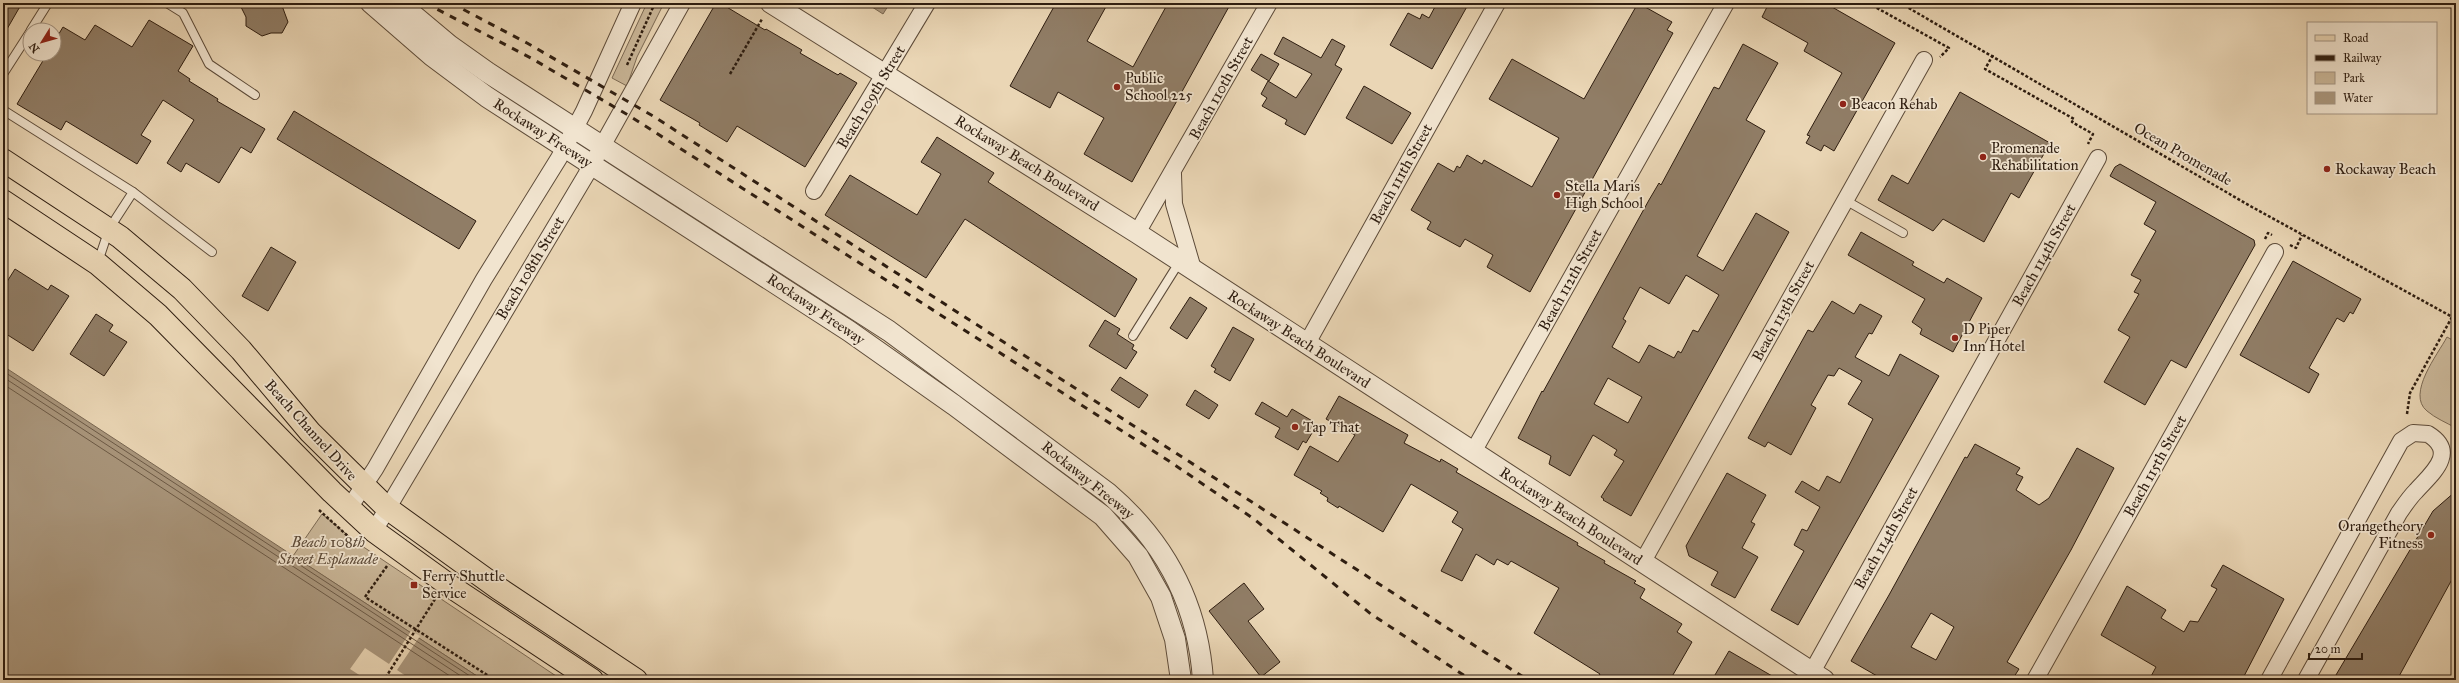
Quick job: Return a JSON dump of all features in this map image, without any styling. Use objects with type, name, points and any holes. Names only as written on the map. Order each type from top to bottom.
[{"type":"main road","name":"Beach Channel Drive","points":[[3,160],[109,229],[158,268],[203,309],[310,432],[363,486],[387,508],[498,588],[636,680]]},
{"type":"main road","name":"Beach Channel Drive","points":[[3,201],[98,264],[182,337],[349,508],[374,530],[450,586],[592,680]]},
{"type":"street","name":"Rockaway Freeway","points":[[372,3],[449,70],[565,147],[797,296],[903,368],[1102,516],[1138,556],[1161,597],[1175,640],[1181,680]]},
{"type":"street","name":"Rockaway Freeway","points":[[399,3],[469,59],[889,331],[1056,453],[1122,505],[1154,540],[1180,585],[1194,624],[1203,680]]},
{"type":"street","points":[[349,508],[480,286],[565,147],[633,3]]},
{"type":"street","name":"Beach 108th Street","points":[[374,530],[592,164],[682,3]]},
{"type":"street","name":"Rockaway Beach Boulevard","points":[[771,3],[885,73],[1187,265],[1642,563],[1818,676]]},
{"type":"street","name":"Beach 109th Street","points":[[814,191],[927,3]]},
{"type":"street","name":"Beach 110th Street","points":[[1137,233],[1173,174],[1269,3]]},
{"type":"street","name":"Beach 111th Street","points":[[1306,344],[1497,3]]},
{"type":"street","name":"Beach 112th Street","points":[[1473,452],[1726,3]]},
{"type":"street","name":"Beach 113th Street","points":[[1642,563],[1924,60]]},
{"type":"street","name":"Beach 114th Street","points":[[1818,676],[2098,158]]},
{"type":"street","points":[[1173,174],[1174,204],[1187,265]]},
{"type":"street","name":"Beach 115th Street","points":[[2035,680],[2275,252]]},
{"type":"street","points":[[2269,680],[2401,441],[2413,433],[2428,434],[2440,446],[2442,455],[2441,464],[2416,491],[2399,514],[2306,680]]},
{"type":"lane","points":[[36,22],[48,3]]},
{"type":"lane","points":[[167,3],[183,13],[209,64],[255,95]]},
{"type":"lane","points":[[3,74],[22,45]]},
{"type":"lane","points":[[3,110],[133,192],[212,252]]},
{"type":"lane","points":[[98,264],[109,229],[133,192]]},
{"type":"lane","points":[[1845,200],[1903,233]]},
{"type":"lane","points":[[1133,336],[1187,265]]},
{"type":"path","points":[[730,74],[771,3]]},
{"type":"path","points":[[1868,3],[1949,48],[1941,57],[1924,60]]},
{"type":"path","name":"Ocean Promenade","points":[[1900,3],[1993,55],[2252,206],[2456,319]]},
{"type":"path","points":[[1993,55],[1985,69],[2074,119],[2072,122],[2092,134],[2088,143],[2098,158]]},
{"type":"path","points":[[2407,414],[2410,393],[2452,317]]},
{"type":"path","points":[[319,510],[363,549]]},
{"type":"path","points":[[381,562],[387,567],[365,597],[416,631],[495,680]]},
{"type":"path","points":[[391,680],[386,677],[436,599],[430,595]]},
{"type":"green space","points":[[647,3],[664,3],[637,57],[627,86],[612,78]]},
{"type":"green space","points":[[2447,337],[2456,342],[2456,428],[2427,411],[2421,404],[2420,395],[2422,385],[2431,363]]},
{"type":"green space","name":"Beach 108th Street Esplanade","points":[[322,514],[356,542],[562,680],[483,680],[293,556]]},
{"type":"water","points":[[871,3],[890,3],[883,14],[869,5]]},
{"type":"water","points":[[3,366],[483,680],[3,680]]},
{"type":"pier","points":[[411,631],[420,636],[397,670],[412,680],[367,680],[350,669],[365,648],[389,664]]},
{"type":"building","points":[[3,3],[22,3],[3,36]]},
{"type":"building","points":[[239,3],[281,3],[288,22],[282,33],[271,33],[262,36],[246,26],[246,17]]},
{"type":"building","points":[[716,3],[720,3],[802,50],[800,53],[838,75],[840,73],[857,83],[805,167],[737,126],[727,142],[699,125],[700,123],[660,100]]},
{"type":"building","points":[[1056,3],[1108,3],[1087,41],[1133,67],[1168,3],[1231,3],[1132,182],[1084,154],[1104,118],[1058,92],[1050,108],[1010,86]]},
{"type":"building","points":[[1437,3],[1469,3],[1432,69],[1390,45],[1408,13],[1420,19],[1422,14],[1429,18]]},
{"type":"building","points":[[1638,3],[1672,22],[1667,30],[1673,33],[1530,292],[1487,267],[1493,255],[1465,239],[1460,247],[1427,229],[1431,222],[1411,210],[1438,163],[1454,172],[1457,166],[1460,168],[1467,155],[1482,164],[1484,160],[1532,187],[1559,138],[1489,99],[1512,59],[1584,99]]},
{"type":"building","name":"Beacon Rehab","points":[[1769,3],[1825,3],[1895,43],[1834,151],[1824,145],[1821,151],[1806,143],[1810,136],[1807,135],[1842,73],[1804,51],[1808,43],[1762,17]]},
{"type":"building","points":[[149,20],[193,46],[178,71],[190,79],[189,81],[218,99],[217,101],[265,129],[251,153],[241,147],[219,183],[186,163],[181,172],[167,163],[194,120],[163,100],[141,135],[151,141],[137,164],[66,121],[61,130],[17,104],[42,62],[62,62],[63,27],[85,40],[95,25],[132,47]]},
{"type":"building","points":[[1283,37],[1321,58],[1332,39],[1345,46],[1335,65],[1342,69],[1305,135],[1285,124],[1287,120],[1262,106],[1267,98],[1261,94],[1268,81],[1296,98],[1312,74],[1274,54]]},
{"type":"building","points":[[1743,44],[1778,63],[1746,120],[1765,131],[1697,256],[1723,271],[1756,213],[1789,232],[1631,516],[1603,500],[1604,499],[1601,497],[1624,461],[1614,455],[1617,450],[1593,435],[1570,476],[1549,464],[1551,456],[1518,438],[1542,391],[1543,392],[1649,200],[1659,183],[1661,185],[1714,87],[1719,89]],"holes":[[[1686,275],[1719,295],[1698,332],[1693,330],[1681,353],[1678,351],[1674,358],[1649,345],[1639,363],[1612,347],[1626,321],[1623,319],[1640,287],[1669,304]],[[1608,378],[1642,397],[1628,423],[1594,404]]]},
{"type":"building","points":[[1261,54],[1279,64],[1269,81],[1251,70]]},
{"type":"building","points":[[1364,86],[1411,113],[1392,144],[1346,118]]},
{"type":"building","name":"Promenade Rehabilitation","points":[[1960,92],[2050,143],[2019,198],[2011,193],[1984,242],[1943,219],[1933,231],[1878,200],[1892,175],[1908,184]]},
{"type":"building","points":[[294,111],[476,221],[459,249],[277,139]]},
{"type":"building","points":[[937,137],[994,173],[988,182],[1137,279],[1115,317],[965,219],[926,278],[825,215],[850,175],[917,215],[941,174],[921,162]]},
{"type":"building","points":[[2120,164],[2254,240],[2255,245],[2186,368],[2171,360],[2145,405],[2104,382],[2130,337],[2118,330],[2139,294],[2134,292],[2141,280],[2131,275],[2156,231],[2144,224],[2156,202],[2110,176],[2115,167]]},
{"type":"building","points":[[1861,232],[1914,262],[1912,265],[1944,283],[1947,278],[1982,298],[1953,352],[1920,334],[1922,329],[1912,322],[1925,299],[1848,255]]},
{"type":"building","points":[[271,247],[296,262],[268,311],[242,296]]},
{"type":"building","points":[[2293,261],[2361,299],[2353,314],[2350,312],[2344,322],[2337,318],[2309,368],[2319,374],[2309,393],[2240,355]]},
{"type":"building","points":[[15,269],[48,290],[51,285],[69,296],[33,351],[3,332],[3,288]]},
{"type":"building","points":[[1190,297],[1207,308],[1187,339],[1170,328]]},
{"type":"building","points":[[1832,301],[1854,314],[1860,304],[1882,316],[1872,334],[1869,333],[1855,357],[1889,376],[1900,354],[1939,376],[1798,625],[1771,610],[1804,551],[1794,545],[1802,529],[1807,531],[1820,507],[1795,492],[1802,481],[1819,491],[1827,476],[1840,483],[1873,419],[1848,404],[1862,381],[1839,368],[1834,376],[1828,375],[1811,405],[1816,408],[1791,455],[1768,442],[1765,447],[1748,438],[1808,330],[1813,332]]},
{"type":"building","points":[[96,314],[113,325],[109,331],[127,342],[104,376],[70,354]]},
{"type":"building","points":[[1105,320],[1120,329],[1117,334],[1134,345],[1132,349],[1137,352],[1126,369],[1089,346]]},
{"type":"building","points":[[1233,327],[1254,339],[1230,381],[1214,372],[1216,369],[1211,366]]},
{"type":"building","points":[[1120,377],[1148,395],[1139,408],[1111,390]]},
{"type":"building","points":[[1195,390],[1218,405],[1209,419],[1186,405]]},
{"type":"building","points":[[1339,396],[1408,435],[1404,443],[1440,462],[1441,459],[1458,469],[1456,472],[1578,543],[1577,545],[1605,561],[1604,563],[1636,581],[1634,583],[1645,589],[1640,598],[1682,624],[1677,632],[1692,642],[1670,680],[1596,680],[1600,674],[1534,633],[1559,588],[1511,561],[1508,565],[1497,559],[1494,565],[1476,554],[1462,581],[1441,571],[1463,529],[1452,522],[1458,512],[1411,484],[1383,532],[1339,506],[1338,508],[1327,501],[1328,498],[1320,493],[1322,491],[1294,475],[1310,446],[1338,462],[1355,435],[1326,419]]},
{"type":"building","points":[[1262,402],[1287,417],[1292,409],[1314,422],[1309,431],[1312,433],[1306,443],[1303,441],[1298,450],[1275,437],[1280,428],[1255,414]]},
{"type":"building","points":[[1975,444],[2020,468],[2016,474],[2023,477],[2016,490],[2039,505],[2049,498],[2077,448],[2114,468],[2071,550],[2007,662],[2019,669],[2012,680],[1884,680],[1851,661],[1965,457],[1967,458]],"holes":[[[1931,613],[1954,627],[1936,660],[1911,647]]]},
{"type":"building","points":[[1727,473],[1766,495],[1751,522],[1755,524],[1742,548],[1758,557],[1735,598],[1711,585],[1718,572],[1689,556],[1686,546]]},
{"type":"building","points":[[2456,491],[2456,572],[2397,680],[2333,680],[2433,511]]},
{"type":"building","points":[[2223,565],[2284,599],[2242,680],[2149,680],[2156,667],[2101,635],[2127,586],[2166,610],[2161,618],[2184,632],[2190,621],[2198,622],[2217,589],[2211,586]]},
{"type":"building","points":[[1244,583],[1264,609],[1248,621],[1280,662],[1261,677],[1209,611]]},
{"type":"building","points":[[1729,651],[1779,680],[1712,680]]},
{"type":"railway","points":[[425,3],[531,58],[628,115],[1169,461],[1254,519],[1371,614],[1471,680]]},
{"type":"railway","points":[[451,3],[527,43],[653,116],[1528,680]]},
{"type":"place","name":"Public School 225","points":[[1117,87]]},
{"type":"place","name":"Beacon Rehab","points":[[1843,104]]},
{"type":"place","name":"Promenade Rehabilitation","points":[[1983,157]]},
{"type":"place","name":"Rockaway Beach","points":[[2327,169]]},
{"type":"place","name":"Stella Maris High School","points":[[1557,195]]},
{"type":"place","name":"D Piper Inn Hotel","points":[[1955,338]]},
{"type":"place","name":"Tap That","points":[[1295,427]]},
{"type":"place","name":"Orangetheory Fitness","points":[[2431,535]]},
{"type":"place","name":"Ferry Shuttle Service","points":[[414,585]]}]
